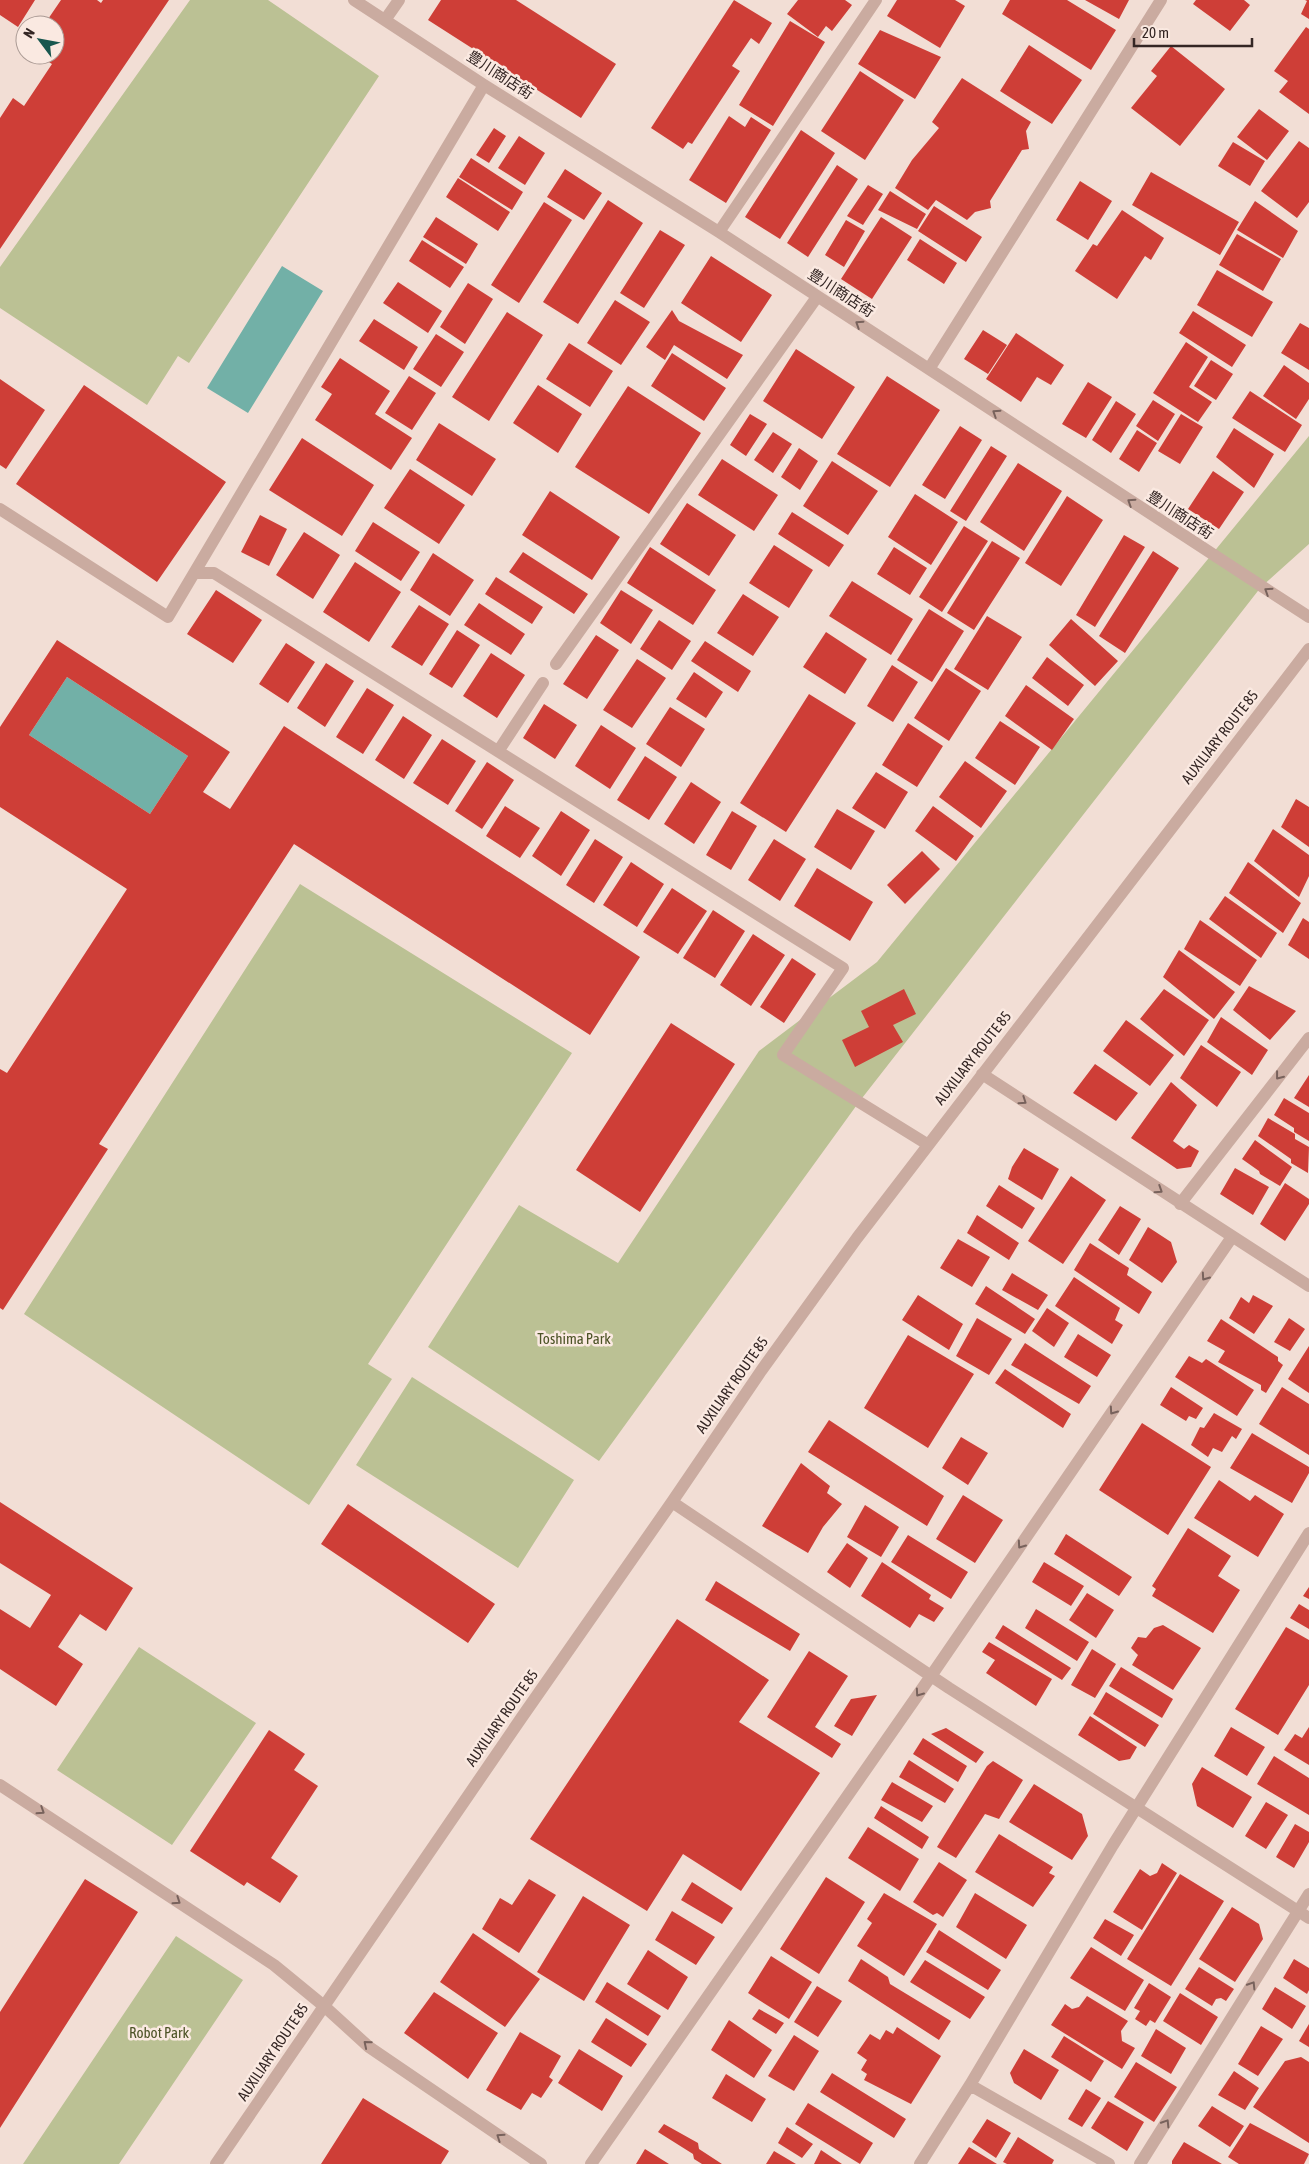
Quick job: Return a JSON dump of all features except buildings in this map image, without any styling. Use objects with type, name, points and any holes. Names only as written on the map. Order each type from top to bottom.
[{"type":"street","name":"豊川商店街","points":[[354,0],[484,85],[719,232],[1309,617]]},
{"type":"street","points":[[385,20],[399,0]]},
{"type":"street","points":[[719,232],[876,0]]},
{"type":"street","points":[[928,370],[1161,0]]},
{"type":"street","points":[[0,509],[168,617],[484,85]]},
{"type":"street","points":[[556,664],[817,297]]},
{"type":"street","points":[[195,573],[214,573],[499,750],[843,968],[783,1055],[927,1144]]},
{"type":"street","name":"AUXILIARY ROUTE 85","points":[[216,2164],[761,1371],[856,1238],[1309,648]]},
{"type":"street","points":[[499,750],[543,683]]},
{"type":"street","points":[[1180,1204],[1309,1038]]},
{"type":"street","points":[[982,1074],[1309,1286]]},
{"type":"street","points":[[591,2164],[931,1676],[1232,1237]]},
{"type":"street","points":[[672,1502],[931,1676],[1304,1914]]},
{"type":"street","points":[[920,2164],[970,2086],[1138,1807],[1309,1533]]},
{"type":"street","points":[[0,1785],[274,1965],[324,2006],[369,2047],[541,2164]]},
{"type":"street","points":[[1140,2164],[1304,1914],[1309,1894]]},
{"type":"street","points":[[970,2086],[1109,2164]]},
{"type":"green space","points":[[190,0],[268,0],[379,76],[189,363],[178,356],[147,405],[0,308],[0,267]]},
{"type":"green space","name":"Toshima Park","points":[[1309,436],[1309,544],[1261,587],[859,1102],[599,1461],[428,1347],[519,1205],[618,1263],[759,1051],[877,962]]},
{"type":"green space","points":[[300,884],[572,1053],[368,1364],[392,1379],[309,1505],[24,1314]]},
{"type":"green space","points":[[412,1377],[574,1480],[518,1568],[356,1465]]},
{"type":"green space","points":[[139,1647],[256,1723],[172,1845],[57,1770]]},
{"type":"green space","name":"Robot Park","points":[[176,1936],[243,1980],[119,2164],[23,2164]]},
{"type":"water","points":[[282,266],[323,291],[248,413],[207,388]]},
{"type":"water","points":[[67,677],[188,756],[150,814],[29,735]]}]
